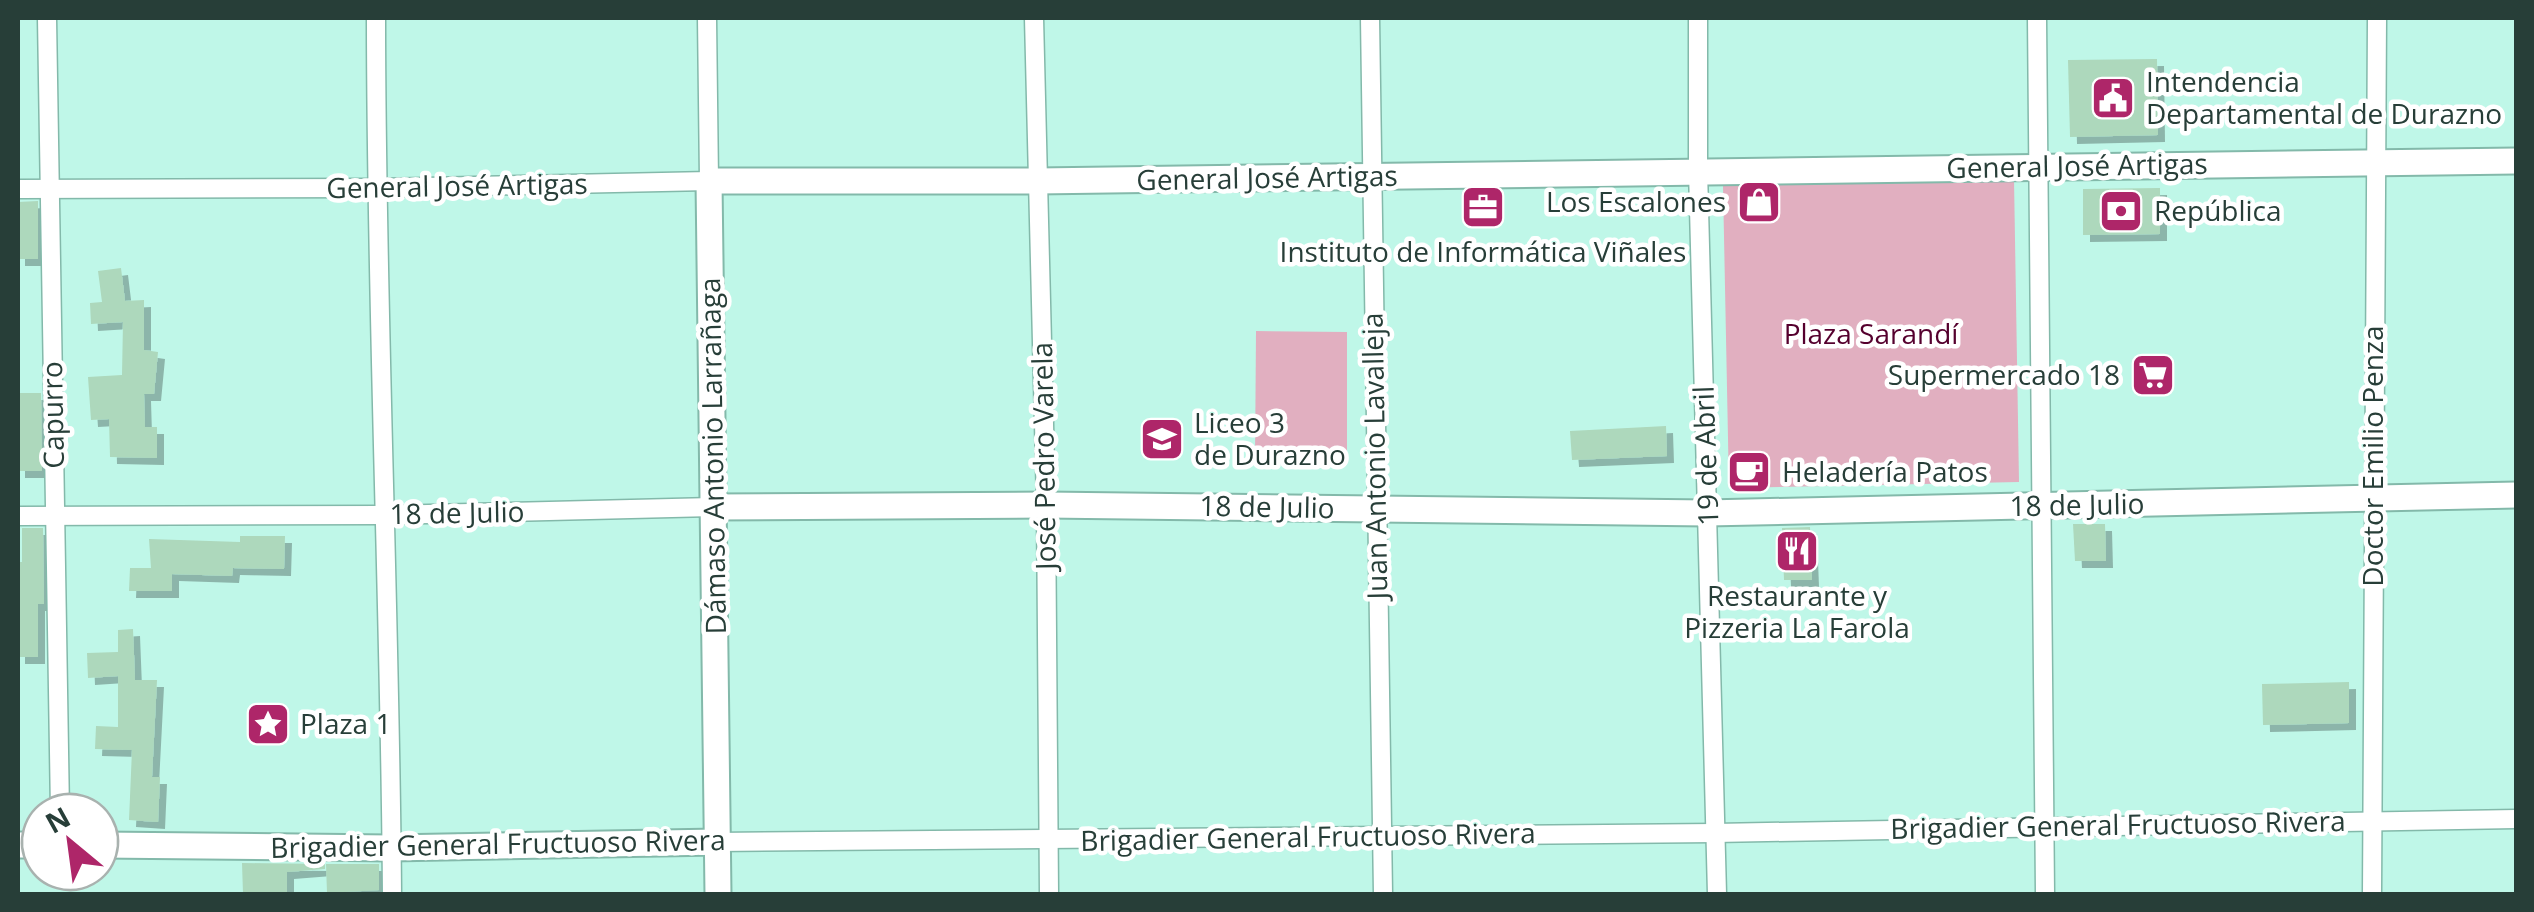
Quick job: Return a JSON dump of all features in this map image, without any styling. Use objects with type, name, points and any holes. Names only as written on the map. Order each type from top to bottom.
[{"type":"street","name":"Capurro","points":[[48,18],[60,792]]},
{"type":"street","points":[[376,18],[376,188],[392,894]]},
{"type":"street","name":"Dámaso Antonio Larrañaga","points":[[706,18],[718,894]]},
{"type":"street","name":"José Pedro Varela","points":[[1034,18],[1046,505],[1049,894]]},
{"type":"street","name":"Juan Antonio Lavalleja","points":[[1370,18],[1383,894]]},
{"type":"street","name":"19 de Abril","points":[[1698,18],[1698,170],[1717,894]]},
{"type":"street","points":[[2037,18],[2045,894]]},
{"type":"street","name":"Doctor Emilio Penza","points":[[2372,894],[2377,18]]},
{"type":"street","name":"General José Artigas","points":[[18,190],[2516,161]]},
{"type":"street","name":"18 de Julio","points":[[18,516],[1046,505],[1708,512],[2516,496]]},
{"type":"street","name":"Brigadier General Fructuoso Rivera","points":[[120,846],[391,848],[1715,833],[2516,819]]},
{"type":"green space","name":"Plaza Sarandí","points":[[2014,179],[2019,482],[1729,488],[1723,186]]},
{"type":"green space","points":[[1256,331],[1347,332],[1347,461],[1255,460]]},
{"type":"building","name":"Intendencia Departamental de Durazno","points":[[2157,59],[2158,135],[2070,137],[2068,60]]},
{"type":"building","name":"República","points":[[2160,188],[2160,234],[2083,235],[2083,189]]},
{"type":"building","points":[[38,201],[38,259],[18,259],[18,202]]},
{"type":"building","points":[[121,268],[125,301],[144,300],[144,350],[158,352],[154,394],[144,394],[145,427],[157,427],[157,458],[110,457],[109,419],[91,420],[88,377],[122,375],[123,322],[91,324],[90,303],[102,302],[98,271]]},
{"type":"building","points":[[18,393],[41,393],[42,471],[18,471]]},
{"type":"building","points":[[1666,426],[1667,456],[1572,460],[1570,431]]},
{"type":"building","points":[[2073,524],[2105,524],[2106,561],[2075,561]]},
{"type":"building","name":"Restaurante y Pizzeria La Farola","points":[[1810,527],[1812,580],[1784,580],[1782,528]]},
{"type":"building","points":[[22,528],[43,528],[44,604],[38,604],[38,657],[18,657]]},
{"type":"building","points":[[240,536],[285,536],[284,569],[233,568],[232,576],[172,574],[172,591],[129,591],[130,568],[151,568],[149,539],[240,542]]},
{"type":"building","points":[[133,629],[135,680],[157,680],[152,777],[160,777],[158,822],[129,820],[132,750],[95,749],[96,726],[118,727],[118,676],[88,678],[87,653],[118,652],[118,630]]},
{"type":"building","points":[[2349,682],[2349,723],[2263,725],[2262,684]]},
{"type":"building","points":[[242,863],[325,864],[325,869],[287,872],[287,894],[243,894]]},
{"type":"building","points":[[326,864],[379,864],[379,890],[327,893]]},
{"type":"place","name":"Intendencia Departamental de Durazno","points":[[2113,98]]},
{"type":"place","name":"Los Escalones","points":[[1759,202]]},
{"type":"place","name":"Instituto de Informática Viñales","points":[[1483,207]]},
{"type":"place","name":"República","points":[[2121,211]]},
{"type":"place","name":"Supermercado 18","points":[[2153,375]]},
{"type":"place","name":"Liceo 3 de Durazno","points":[[1162,439]]},
{"type":"place","name":"Heladería Patos","points":[[1749,472]]},
{"type":"place","name":"Restaurante y Pizzeria La Farola","points":[[1797,551]]},
{"type":"place","name":"Plaza 1","points":[[268,724]]}]
